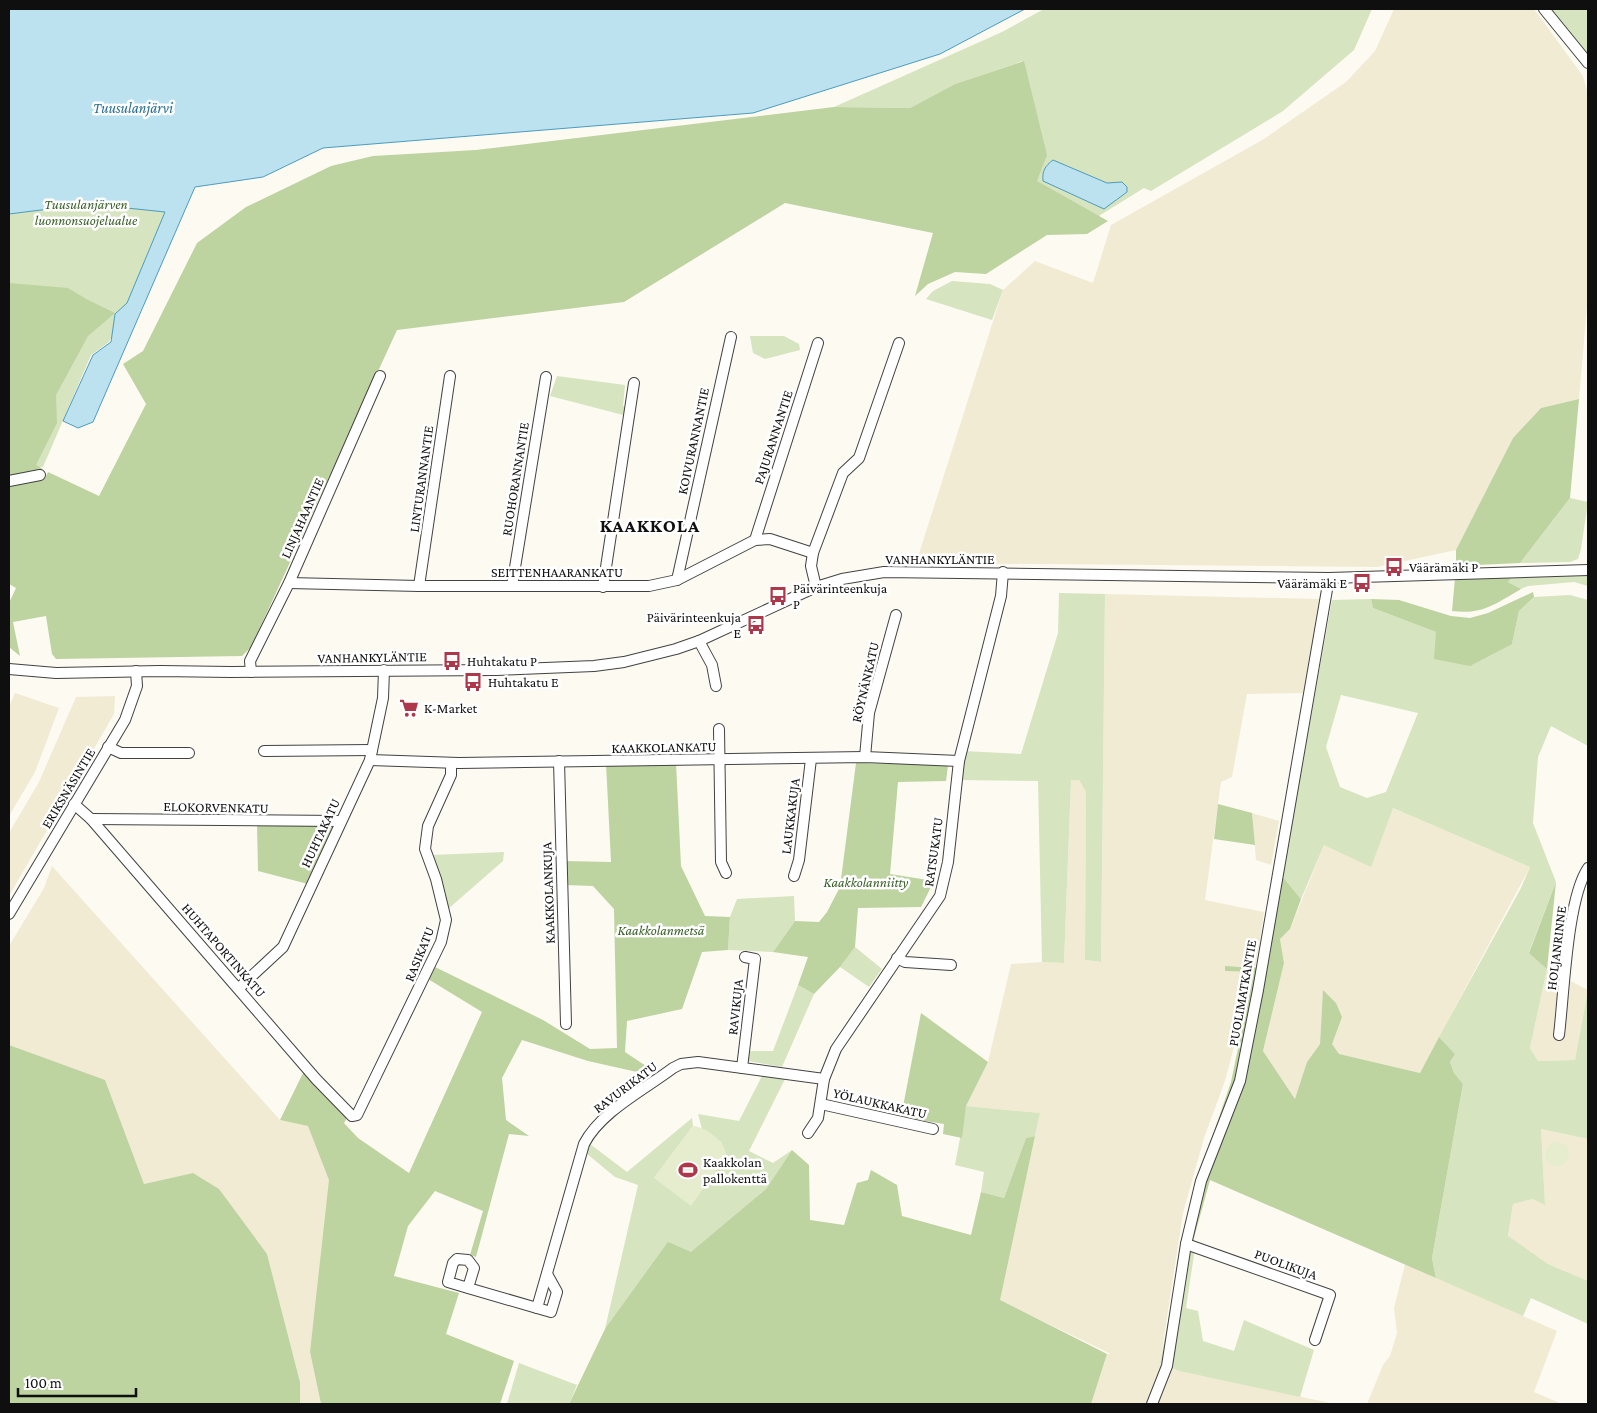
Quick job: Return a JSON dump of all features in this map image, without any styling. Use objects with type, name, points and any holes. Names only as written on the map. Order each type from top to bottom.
[{"type":"street","points":[[1544,9],[1588,62]]},
{"type":"street","name":"KOIVURANNANTIE","points":[[677,580],[731,337]]},
{"type":"street","points":[[816,587],[811,566],[813,553],[843,473],[859,458],[899,342]]},
{"type":"street","name":"PAJURANNANTIE","points":[[755,540],[818,343]]},
{"type":"street","name":"LINJAHAANTIE","points":[[251,672],[250,661],[289,583],[380,376]]},
{"type":"street","name":"LINTURANNANTIE","points":[[419,586],[450,376]]},
{"type":"street","name":"RUOHORANNANTIE","points":[[512,586],[546,377]]},
{"type":"street","points":[[603,587],[634,383]]},
{"type":"street","points":[[9,482],[40,475]]},
{"type":"street","points":[[755,540],[770,539],[813,553]]},
{"type":"street","name":"SEITTENHAARANKATU","points":[[289,583],[419,586],[649,586],[677,580],[755,540]]},
{"type":"street","name":"VANHANKYLÄNTIE","points":[[9,669],[56,673],[136,671],[251,672],[496,670],[594,666],[624,662],[699,641],[816,587],[842,579],[884,572],[1003,572],[1328,578],[1588,570]]},
{"type":"street","name":"RATSUKATU","points":[[808,1133],[818,1118],[824,1079],[841,1041],[940,896],[948,862],[959,762],[1001,596],[1003,572]]},
{"type":"street","name":"PUOLIMATKANTIE","points":[[1152,1404],[1167,1366],[1186,1244],[1201,1181],[1240,1081],[1258,990],[1328,578]]},
{"type":"street","name":"RÖYNÄNKATU","points":[[865,757],[869,713],[896,615]]},
{"type":"street","points":[[699,641],[712,666],[716,686]]},
{"type":"street","name":"HUHTAKATU","points":[[239,988],[283,947],[371,755],[383,698],[384,670]]},
{"type":"street","name":"ERIKSNÄSINTIE","points":[[9,914],[125,720],[137,686],[136,671]]},
{"type":"street","points":[[719,729],[721,862],[726,873]]},
{"type":"street","points":[[108,747],[121,753],[189,753]]},
{"type":"street","name":"KAAKKOLANKATU","points":[[264,751],[371,755],[451,762],[865,757],[959,762]]},
{"type":"street","name":"LAUKKAKUJA","points":[[794,876],[799,860],[811,759]]},
{"type":"street","name":"RASIKATU","points":[[352,1116],[358,1115],[441,942],[446,920],[436,879],[425,848],[428,826],[451,774],[451,762]]},
{"type":"street","name":"KAAKKOLANKUJA","points":[[559,762],[566,1024]]},
{"type":"street","name":"HUHTAPORTINKATU","points":[[74,804],[91,819],[316,1079],[352,1116]]},
{"type":"street","name":"ELOKORVENKATU","points":[[91,819],[340,821]]},
{"type":"street","name":"HOLJANRINNE","points":[[1559,1035],[1573,910],[1582,876],[1588,868]]},
{"type":"street","name":"RAVIKUJA","points":[[742,1068],[755,959],[745,957]]},
{"type":"street","points":[[897,958],[906,962],[951,965]]},
{"type":"street","name":"RAVURIKATU","points":[[537,1308],[584,1144],[594,1127],[681,1064],[698,1062],[824,1079]]},
{"type":"street","name":"YÖLAUKKAKATU","points":[[821,1104],[934,1130]]},
{"type":"street","name":"PUOLIKUJA","points":[[1186,1244],[1330,1295],[1314,1340]]},
{"type":"street","points":[[468,1288],[551,1312],[557,1292],[547,1274]]},
{"type":"shaded area","points":[[1394,9],[1534,9],[1583,76],[1588,94],[1588,295],[1579,399],[1541,408],[1513,438],[1456,550],[1377,567],[916,563],[1003,290],[1035,261],[1093,283],[1111,225],[1264,139],[1346,82],[1375,51]]},
{"type":"shaded area","points":[[1105,594],[1320,599],[1304,693],[1247,694],[1232,777],[1221,782],[1205,900],[1264,912],[1256,966],[1225,966],[1225,971],[1254,972],[1225,1081],[1204,1138],[1183,1213],[1160,1363],[1179,1371],[1335,1404],[1091,1404],[1107,1354],[1111,1354],[999,1300],[1040,1113],[966,1106],[988,1062],[1011,964],[1064,963],[1071,780],[1079,780],[1086,792],[1085,960],[1101,962]]},
{"type":"shaded area","points":[[15,693],[59,708],[35,772],[9,816],[9,707]]},
{"type":"shaded area","points":[[115,696],[114,714],[9,896],[9,833],[39,782],[76,697]]},
{"type":"shaded area","points":[[1393,808],[1530,867],[1420,1073],[1338,1054],[1332,1044],[1323,991],[1320,1044],[1307,1062],[1296,1100],[1263,1051],[1284,963],[1280,939],[1290,929],[1324,845]]},
{"type":"shaded area","points":[[1252,813],[1279,821],[1271,865],[1256,860]]},
{"type":"shaded area","points":[[52,866],[280,1120],[309,1126],[331,1183],[310,1352],[321,1404],[300,1404],[300,1382],[267,1254],[193,1173],[144,1184],[105,1081],[9,1045],[9,946],[44,888]]},
{"type":"shaded area","points":[[1547,969],[1588,990],[1575,1060],[1538,1061],[1530,1048]]},
{"type":"shaded area","points":[[1541,1129],[1588,1139],[1588,1281],[1548,1264],[1508,1237],[1513,1204],[1533,1199],[1545,1204]]},
{"type":"shaded area","points":[[1405,1264],[1557,1331],[1534,1392],[1562,1404],[1367,1404],[1383,1365],[1390,1356],[1397,1333],[1394,1308]]},
{"type":"green space","points":[[1044,9],[1372,9],[1354,50],[1283,111],[1151,191],[1144,188],[1094,219],[1030,191],[1044,144],[1023,61],[955,84],[910,108],[834,107],[1002,32]]},
{"type":"green space","points":[[1550,9],[1588,9],[1588,57]]},
{"type":"green space","points":[[1024,61],[1047,155],[1037,181],[1108,221],[1087,234],[1047,235],[986,274],[955,272],[928,284],[915,296],[933,233],[785,203],[624,302],[397,330],[251,647],[242,656],[56,659],[52,654],[46,616],[13,622],[20,656],[9,647],[9,603],[16,588],[9,584],[9,487],[45,478],[48,472],[99,496],[146,404],[123,364],[143,351],[197,243],[246,207],[331,166],[373,156],[476,150],[834,107],[910,108],[955,84]]},
{"type":"green space","name":"Tuusulanjärven luonnonsuojelualue","points":[[9,83],[166,211],[165,224],[109,342],[91,355],[43,467],[9,467]]},
{"type":"green space","points":[[952,281],[990,284],[1003,290],[992,320],[926,299],[933,291]]},
{"type":"green space","points":[[9,283],[68,288],[115,313],[88,336],[56,395],[57,423],[36,465],[43,469],[9,477]]},
{"type":"green space","points":[[750,336],[784,336],[799,344],[800,350],[765,359],[753,353]]},
{"type":"green space","points":[[557,376],[625,385],[623,406],[628,408],[627,416],[550,396]]},
{"type":"green space","points":[[1579,399],[1570,498],[1520,563],[1456,566],[1456,550],[1513,438],[1541,408]]},
{"type":"green space","points":[[1570,498],[1588,502],[1578,559],[1570,562],[1520,563]]},
{"type":"green space","points":[[1513,575],[1588,576],[1588,586],[1574,582],[1528,586],[1521,589],[1508,582]]},
{"type":"green space","points":[[1513,575],[1508,582],[1521,589],[1496,604],[1480,610],[1452,611],[1455,578]]},
{"type":"green space","points":[[1533,592],[1534,597],[1519,611],[1512,644],[1470,666],[1434,659],[1436,632],[1373,608],[1371,599],[1399,600],[1451,616],[1470,618],[1488,613]]},
{"type":"green space","points":[[1059,593],[1105,594],[1101,962],[1085,960],[1086,792],[1079,780],[1071,780],[1064,963],[1042,962],[1038,781],[958,780],[963,751],[1021,754],[1058,633]]},
{"type":"green space","points":[[1570,595],[1588,600],[1588,746],[1551,726],[1538,757],[1533,823],[1556,882],[1529,952],[1547,969],[1530,1048],[1538,1061],[1575,1060],[1588,990],[1588,1139],[1541,1129],[1545,1205],[1533,1199],[1513,1204],[1508,1236],[1548,1264],[1588,1281],[1588,1324],[1531,1298],[1523,1316],[1436,1278],[1432,1258],[1463,1084],[1454,1073],[1450,1062],[1455,1054],[1439,1037],[1521,888],[1530,867],[1393,808],[1371,867],[1324,845],[1301,899],[1282,876],[1332,600],[1371,599],[1373,608],[1436,632],[1512,644],[1519,611],[1534,597]],"holes":[[[1341,695],[1418,713],[1386,792],[1367,798],[1340,787],[1326,747]]]},
{"type":"green space","name":"Kaakkolanmetsä","points":[[606,763],[676,763],[681,866],[705,916],[730,917],[728,950],[702,952],[682,1009],[627,1021],[625,1052],[652,1070],[646,1074],[588,1061],[522,1040],[502,1078],[506,1120],[529,1136],[509,1134],[476,1257],[470,1255],[483,1211],[435,1191],[408,1226],[394,1276],[459,1293],[446,1334],[514,1361],[500,1404],[321,1404],[310,1352],[329,1180],[308,1126],[280,1120],[305,1069],[348,1116],[344,1123],[358,1138],[409,1173],[482,1012],[428,979],[435,967],[543,1020],[590,1049],[617,1048],[614,909],[593,886],[564,885],[564,861],[611,862]]},
{"type":"green space","name":"Kaakkolanniitty","points":[[856,763],[948,765],[946,781],[898,782],[890,874],[934,881],[921,907],[858,908],[855,947],[840,967],[814,994],[798,985],[808,957],[773,952],[795,921],[819,922],[827,912],[840,887]]},
{"type":"green space","points":[[1218,804],[1252,813],[1255,845],[1214,839]]},
{"type":"green space","points":[[257,824],[333,826],[308,884],[258,871]]},
{"type":"green space","points":[[504,852],[503,861],[448,909],[432,855]]},
{"type":"green space","points":[[1282,876],[1301,899],[1290,929],[1280,939],[1284,963],[1263,1051],[1295,1099],[1307,1062],[1320,1044],[1323,990],[1336,1003],[1342,1017],[1332,1044],[1339,1054],[1420,1073],[1439,1037],[1455,1054],[1450,1062],[1454,1073],[1463,1084],[1432,1258],[1436,1278],[1210,1180],[1194,1238],[1185,1234],[1193,1193],[1231,1082],[1254,972],[1225,971],[1225,966],[1266,968]]},
{"type":"green space","points":[[1556,882],[1547,969],[1529,953]]},
{"type":"green space","points":[[794,896],[795,921],[773,952],[728,950],[730,917],[737,899]]},
{"type":"green space","points":[[855,947],[882,969],[869,987],[840,967]]},
{"type":"green space","points":[[798,985],[814,994],[782,1067],[748,1061],[748,1051],[773,1051]]},
{"type":"green space","points":[[921,1013],[988,1062],[966,1106],[962,1138],[943,1134],[944,1124],[901,1117]]},
{"type":"green space","points":[[9,1045],[105,1080],[144,1184],[193,1173],[219,1189],[267,1254],[300,1382],[300,1404],[9,1404]]},
{"type":"green space","points":[[762,1076],[785,1079],[749,1151],[773,1163],[792,1150],[766,1189],[605,1329],[638,1185],[615,1177],[586,1153],[590,1144],[627,1172],[692,1118],[693,1126],[654,1178],[722,1143],[702,1129],[698,1114],[739,1121]]},
{"type":"green space","points":[[966,1106],[1040,1113],[1035,1136],[1026,1138],[1004,1198],[981,1192],[984,1172],[955,1165]]},
{"type":"green space","name":"Kaakkolan pallokenttä","points":[[693,1126],[704,1129],[714,1136],[723,1146],[726,1156],[691,1206],[654,1178]]},
{"type":"green space","points":[[1035,1136],[1000,1300],[1107,1354],[1091,1404],[569,1404],[605,1329],[668,1242],[691,1252],[766,1189],[792,1150],[809,1165],[810,1220],[844,1225],[857,1183],[868,1180],[871,1170],[897,1185],[902,1216],[971,1235],[981,1192],[1004,1198],[1026,1138]]},
{"type":"green space","points":[[1557,1142],[1566,1145],[1569,1154],[1566,1163],[1557,1166],[1548,1163],[1545,1154],[1548,1145]]},
{"type":"green space","points":[[1185,1234],[1194,1238],[1195,1248],[1186,1308],[1198,1311],[1203,1341],[1234,1351],[1244,1320],[1314,1350],[1300,1397],[1179,1371],[1160,1363]]},
{"type":"green space","points":[[519,1363],[577,1385],[569,1404],[507,1404]]},
{"type":"water","name":"Tuusulanjärvi","points":[[9,9],[1025,9],[940,54],[753,113],[323,148],[263,177],[195,187],[93,422],[78,428],[63,421],[93,355],[111,342],[115,314],[127,303],[165,212],[89,204],[9,214]]},
{"type":"water","points":[[1053,160],[1107,183],[1122,182],[1127,187],[1127,192],[1104,209],[1043,181],[1045,169]]},
{"type":"place","name":"Väärämäki P","points":[[1394,567]]},
{"type":"place","name":"Väärämäki E","points":[[1362,583]]},
{"type":"place","name":"Päivärinteenkuja P","points":[[778,596]]},
{"type":"place","name":"Päivärinteenkuja E","points":[[756,625]]},
{"type":"place","name":"Huhtakatu P","points":[[452,661]]},
{"type":"place","name":"Huhtakatu E","points":[[473,682]]},
{"type":"place","name":"K-Market","points":[[409,708]]},
{"type":"place","name":"Kaakkolan pallokenttä","points":[[688,1170]]},
{"type":"district","name":"KAAKKOLA","points":[[650,525]]}]
